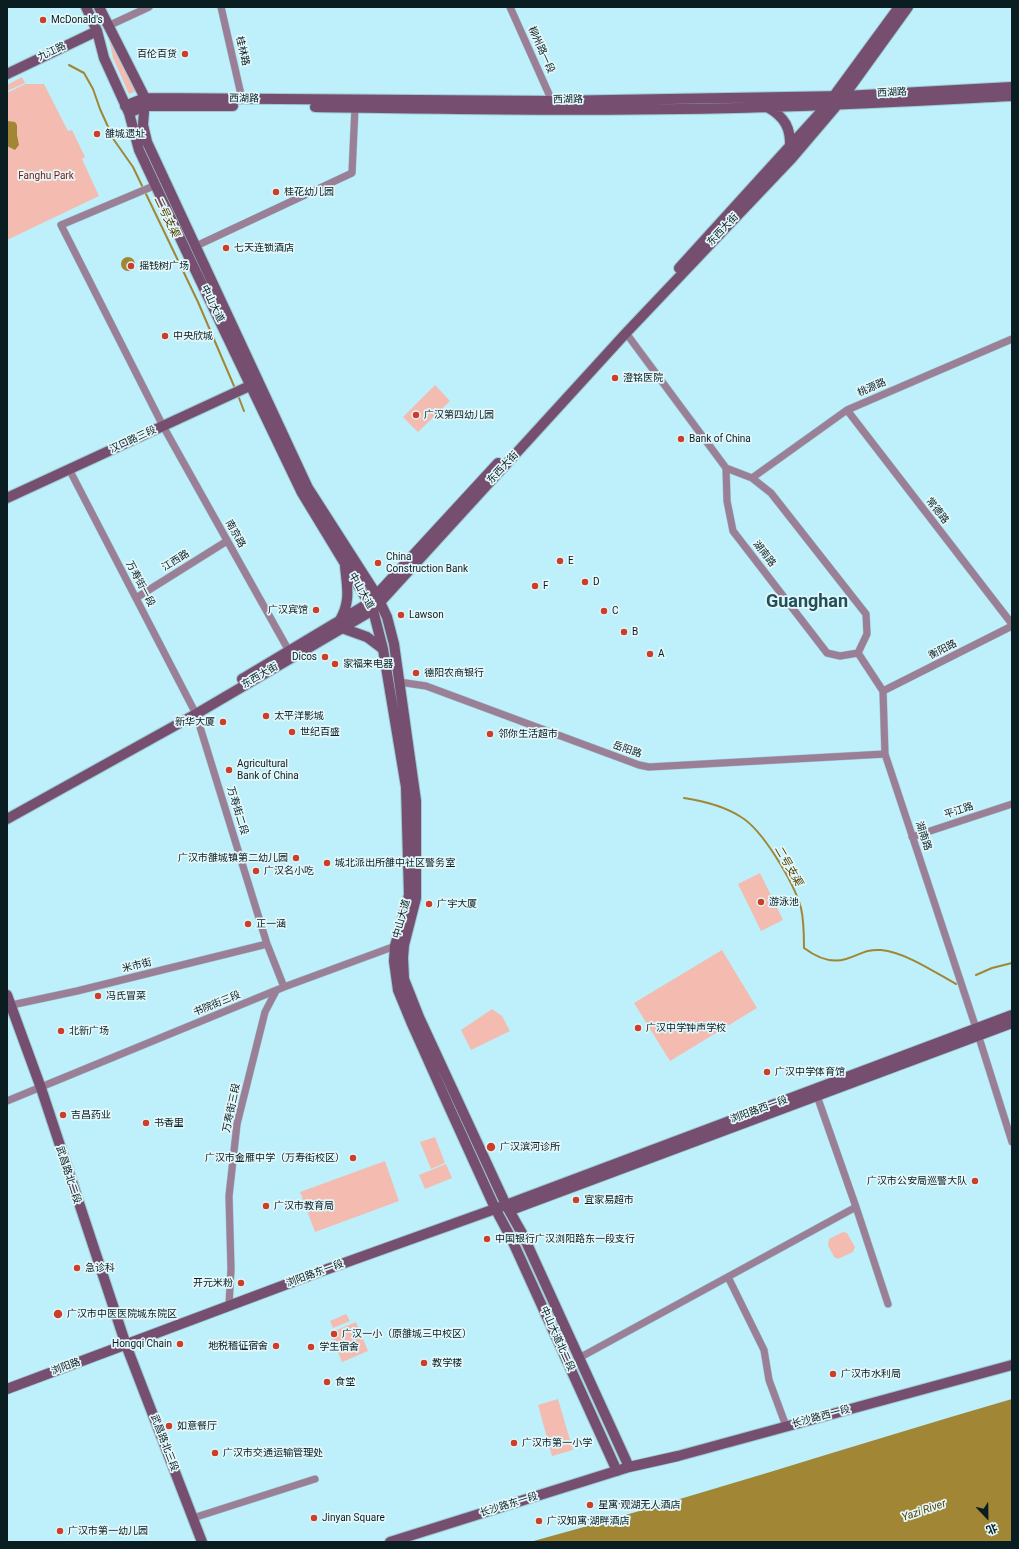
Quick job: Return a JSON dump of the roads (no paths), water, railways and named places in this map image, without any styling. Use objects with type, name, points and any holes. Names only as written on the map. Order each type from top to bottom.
[{"type":"main road","name":"中山大道","points":[[86,7],[97,31],[104,58],[127,110],[136,141],[156,185],[308,488],[375,602],[406,787],[409,896],[400,945],[404,979],[409,995],[507,1208]]},
{"type":"main road","name":"中山大道","points":[[99,7],[127,60],[144,102],[143,125],[145,137],[196,246],[302,493],[344,562],[387,617],[394,644],[416,801],[416,898],[394,961],[401,997],[412,1024],[496,1208]]},
{"type":"main road","name":"东西大街","points":[[375,602],[790,148],[837,100],[899,7]]},
{"type":"main road","name":"东西大街","points":[[7,819],[195,711],[341,624],[375,602],[792,158],[908,7]]},
{"type":"main road","name":"九江路","points":[[7,74],[97,31]]},
{"type":"main road","name":"西湖路","points":[[144,102],[262,106],[557,110],[767,107],[837,100],[1012,87]]},
{"type":"main road","name":"西湖路","points":[[127,110],[144,102],[242,99],[552,101],[837,100],[1012,96]]},
{"type":"main road","points":[[767,107],[784,120],[789,128],[791,136],[790,148]]},
{"type":"main road","name":"汉口路三段","points":[[7,498],[255,383]]},
{"type":"main road","points":[[344,562],[348,599],[347,608],[341,624],[367,637],[383,649]]},
{"type":"main road","name":"东西大街","points":[[7,812],[195,711],[288,651],[341,624]]},
{"type":"main road","name":"武昌路北二段","points":[[8,1002],[41,1088],[126,1345]]},
{"type":"main road","name":"浏阳路西一段","points":[[507,1208],[977,1031],[1012,1015]]},
{"type":"main road","points":[[977,1031],[1012,1023]]},
{"type":"main road","name":"浏阳路东一段","points":[[126,1345],[496,1208],[507,1208]]},
{"type":"main road","name":"中山大道北二段","points":[[496,1208],[617,1471]]},
{"type":"main road","name":"中山大道北二段","points":[[507,1208],[523,1235],[629,1467]]},
{"type":"main road","name":"浏阳路","points":[[7,1389],[126,1345]]},
{"type":"main road","name":"武昌路北三段","points":[[126,1345],[202,1542]]},
{"type":"main road","name":"长沙路西一段","points":[[629,1467],[1012,1365]]},
{"type":"main road","name":"长沙路东一段","points":[[390,1542],[629,1467]]},
{"type":"street","points":[[108,26],[149,7]]},
{"type":"street","name":"桂林路","points":[[221,7],[242,99]]},
{"type":"street","name":"柳州路一段","points":[[510,7],[552,101]]},
{"type":"street","points":[[196,246],[352,173],[356,107]]},
{"type":"street","name":"南京路","points":[[156,185],[61,225],[163,426],[288,651]]},
{"type":"street","points":[[626,333],[726,468],[752,478],[771,493],[866,614],[867,634],[858,653],[883,691]]},
{"type":"street","name":"桃源路","points":[[752,478],[847,410],[1012,339]]},
{"type":"street","name":"常德路","points":[[847,410],[1012,625]]},
{"type":"street","name":"湖南路","points":[[726,468],[728,501],[733,530],[827,652],[840,656],[858,653]]},
{"type":"street","name":"万寿街一段","points":[[69,469],[195,711]]},
{"type":"street","name":"江西路","points":[[136,598],[227,541]]},
{"type":"street","name":"衡阳路","points":[[883,691],[1012,625]]},
{"type":"street","name":"岳阳路","points":[[399,682],[426,686],[639,765],[649,767],[885,754]]},
{"type":"street","name":"湖南路","points":[[883,691],[885,754],[977,1031],[1012,1142]]},
{"type":"street","name":"万寿街二段","points":[[195,711],[267,944],[284,988]]},
{"type":"street","name":"平江路","points":[[912,837],[1012,804]]},
{"type":"street","name":"米市街","points":[[8,1002],[77,991],[267,944]]},
{"type":"street","name":"书院街三段","points":[[7,1101],[276,991],[400,945]]},
{"type":"street","name":"万寿街三段","points":[[229,1306],[231,1269],[229,1196],[237,1124],[265,1012],[276,991]]},
{"type":"street","points":[[816,1092],[888,1304]]},
{"type":"street","points":[[579,1358],[856,1207]]},
{"type":"street","points":[[728,1277],[764,1350],[769,1380],[786,1426]]},
{"type":"street","points":[[193,1518],[315,1480]]},
{"type":"water","points":[[7,121],[15,122],[17,125],[19,145],[15,150],[7,146]]},
{"type":"water","points":[[128,257],[133,259],[135,264],[133,269],[128,271],[123,269],[121,264],[123,259]]},
{"type":"water","name":"Yazi River","points":[[1012,1399],[1012,1542],[530,1542],[651,1508]]},
{"type":"waterway","name":"二号支渠","points":[[69,65],[84,73],[93,89],[114,140],[133,167],[198,302],[234,386]]},
{"type":"waterway","name":"二号支渠","points":[[239,398],[244,411]]},
{"type":"waterway","name":"二号支渠","points":[[684,798],[706,802],[728,810],[741,817],[759,833],[777,858],[797,897],[803,918],[804,948],[818,957],[834,961],[846,959],[871,950],[890,952],[910,959],[956,984]]},
{"type":"waterway","name":"二号支渠","points":[[976,975],[992,968],[1012,963]]},
{"type":"place","name":"McDonald's","points":[[43,20]]},
{"type":"place","name":"百伦百货","points":[[185,54]]},
{"type":"place","name":"雒城遗址","points":[[97,134]]},
{"type":"place","name":"桂花幼儿园","points":[[276,192]]},
{"type":"place","name":"七天连锁酒店","points":[[226,248]]},
{"type":"place","name":"摇钱树广场","points":[[131,266]]},
{"type":"place","name":"中央欣城","points":[[165,336]]},
{"type":"place","name":"澄铭医院","points":[[615,378]]},
{"type":"place","name":"广汉第四幼儿园","points":[[416,415]]},
{"type":"place","name":"Bank of China","points":[[681,439]]},
{"type":"place","name":"E","points":[[560,561]]},
{"type":"place","name":"China Construction Bank","points":[[378,563]]},
{"type":"place","name":"D","points":[[585,582]]},
{"type":"place","name":"F","points":[[535,586]]},
{"type":"place","name":"广汉宾馆","points":[[316,610]]},
{"type":"place","name":"C","points":[[604,611]]},
{"type":"place","name":"Lawson","points":[[401,615]]},
{"type":"place","name":"B","points":[[624,632]]},
{"type":"place","name":"A","points":[[650,654]]},
{"type":"place","name":"Dicos","points":[[325,657]]},
{"type":"place","name":"家福来电器","points":[[335,664]]},
{"type":"place","name":"德阳农商银行","points":[[416,673]]},
{"type":"place","name":"太平洋影城","points":[[266,716]]},
{"type":"place","name":"新华大厦","points":[[223,722]]},
{"type":"place","name":"世纪百盛","points":[[292,732]]},
{"type":"place","name":"邻你生活超市","points":[[490,734]]},
{"type":"place","name":"Agricultural Bank of China","points":[[229,770]]},
{"type":"place","name":"广汉市雒城镇第二幼儿园","points":[[296,858]]},
{"type":"place","name":"城北派出所雒中社区警务室","points":[[327,863]]},
{"type":"place","name":"广汉名小吃","points":[[256,871]]},
{"type":"place","name":"游泳池","points":[[761,902]]},
{"type":"place","name":"广宇大厦","points":[[429,904]]},
{"type":"place","name":"正一涵","points":[[248,924]]},
{"type":"place","name":"冯氏冒菜","points":[[98,996]]},
{"type":"place","name":"广汉中学钟声学校","points":[[638,1028]]},
{"type":"place","name":"北新广场","points":[[61,1031]]},
{"type":"place","name":"广汉中学体育馆","points":[[767,1072]]},
{"type":"place","name":"吉昌药业","points":[[63,1115]]},
{"type":"place","name":"书香里","points":[[146,1123]]},
{"type":"place","name":"广汉滨河诊所","points":[[491,1147]]},
{"type":"place","name":"广汉市金雁中学（万寿街校区）","points":[[353,1158]]},
{"type":"place","name":"广汉市公安局巡警大队","points":[[975,1181]]},
{"type":"place","name":"宜家易超市","points":[[576,1200]]},
{"type":"place","name":"广汉市教育局","points":[[266,1206]]},
{"type":"place","name":"中国银行广汉浏阳路东一段支行","points":[[487,1239]]},
{"type":"place","name":"急诊科","points":[[77,1268]]},
{"type":"place","name":"开元米粉","points":[[241,1283]]},
{"type":"place","name":"广汉市中医医院城东院区","points":[[58,1314]]},
{"type":"place","name":"广汉一小（原雒城三中校区）","points":[[334,1334]]},
{"type":"place","name":"Hongqi Chain","points":[[180,1344]]},
{"type":"place","name":"地税稽征宿舍","points":[[276,1346]]},
{"type":"place","name":"学生宿舍","points":[[311,1347]]},
{"type":"place","name":"教学楼","points":[[424,1363]]},
{"type":"place","name":"广汉市水利局","points":[[833,1374]]},
{"type":"place","name":"食堂","points":[[327,1382]]},
{"type":"place","name":"如意餐厅","points":[[169,1426]]},
{"type":"place","name":"广汉市第一小学","points":[[514,1443]]},
{"type":"place","name":"广汉市交通运输管理处","points":[[215,1453]]},
{"type":"place","name":"星寓·观湖无人酒店","points":[[590,1505]]},
{"type":"place","name":"Jinyan Square","points":[[314,1518]]},
{"type":"place","name":"广汉知寓·湖畔酒店","points":[[539,1521]]},
{"type":"place","name":"广汉市第一幼儿园","points":[[60,1531]]},
{"type":"district","name":"Guanghan","points":[[807,602]]},
{"type":"park label","name":"Fanghu Park","points":[[46,176]]}]
